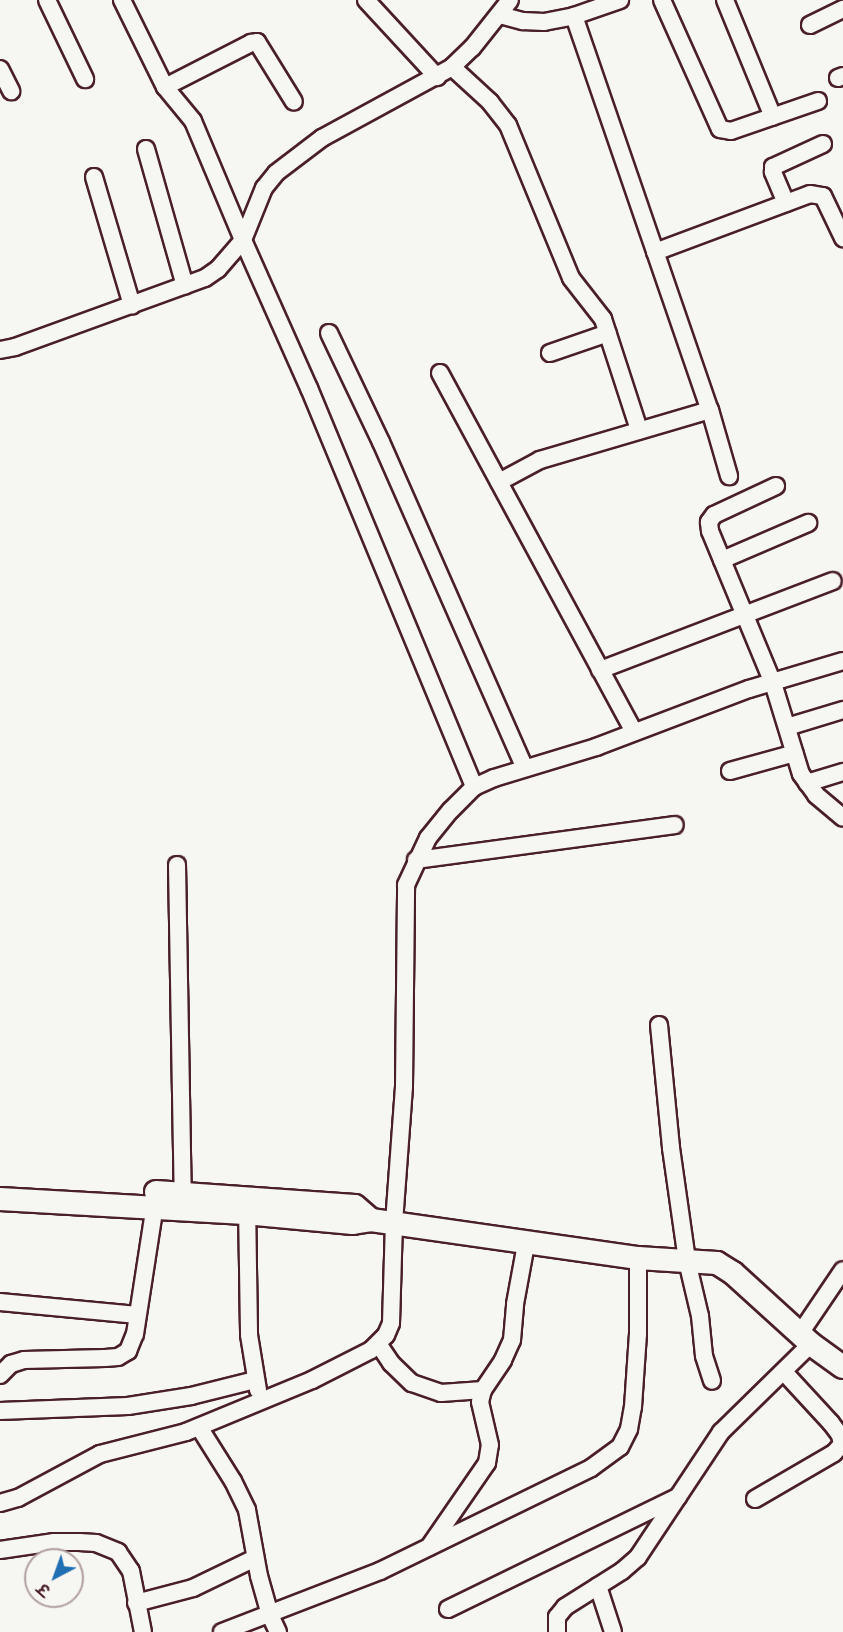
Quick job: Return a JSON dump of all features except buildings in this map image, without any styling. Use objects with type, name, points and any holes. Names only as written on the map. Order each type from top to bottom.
[{"type":"street","points":[[47,0],[85,79]]},
{"type":"street","points":[[122,0],[165,87],[193,122],[309,388],[474,787]]},
{"type":"street","points":[[366,0],[437,77]]},
{"type":"street","points":[[0,350],[15,347],[205,278],[218,269],[243,240],[264,188],[276,173],[322,138],[452,67],[500,15],[510,0]]},
{"type":"street","points":[[500,15],[523,21],[544,22],[574,16],[620,0]]},
{"type":"street","points":[[662,0],[720,129],[731,131],[818,101]]},
{"type":"street","points":[[725,0],[773,117]]},
{"type":"street","points":[[810,25],[843,9]]},
{"type":"street","points":[[574,16],[710,410],[729,476]]},
{"type":"street","points":[[165,87],[251,43],[258,42],[294,102]]},
{"type":"street","points":[[452,67],[484,96],[508,125],[572,278],[603,319],[639,430]]},
{"type":"street","points":[[0,69],[11,91]]},
{"type":"street","points":[[786,203],[773,167],[823,144]]},
{"type":"street","points":[[146,149],[185,285]]},
{"type":"street","points":[[94,177],[132,305]]},
{"type":"street","points":[[655,252],[810,194],[823,196],[843,238]]},
{"type":"street","points":[[329,333],[381,442],[525,768]]},
{"type":"street","points":[[550,353],[608,333]]},
{"type":"street","points":[[440,374],[600,670],[630,734]]},
{"type":"street","points":[[499,482],[540,460],[710,410]]},
{"type":"street","points":[[776,486],[714,515],[709,522],[710,531],[773,683],[807,783],[816,795],[843,818]]},
{"type":"street","points":[[722,560],[808,524]]},
{"type":"street","points":[[600,670],[833,581]]},
{"type":"street","points":[[0,1503],[18,1498],[73,1466],[100,1454],[199,1427],[312,1380],[379,1345],[391,1323],[394,1223],[404,1086],[406,885],[428,838],[474,787],[525,768],[596,747],[773,683],[843,661]]},
{"type":"street","points":[[787,727],[843,710]]},
{"type":"street","points":[[730,771],[795,753]]},
{"type":"street","points":[[807,783],[843,772]]},
{"type":"street","points":[[416,860],[675,825]]},
{"type":"street","points":[[177,865],[183,1193]]},
{"type":"street","points":[[659,1025],[671,1148],[687,1262],[700,1316],[704,1356],[712,1381]]},
{"type":"street","points":[[0,1184],[156,1200],[247,1205],[355,1206],[371,1220],[526,1244],[638,1258],[717,1263],[733,1273],[805,1340],[843,1367]]},
{"type":"street","points":[[0,1199],[156,1200],[183,1193],[247,1205]]},
{"type":"street","points":[[4,1367],[24,1360],[118,1357],[132,1344],[156,1200]]},
{"type":"street","points":[[247,1205],[249,1335],[260,1401]]},
{"type":"street","points":[[428,1548],[487,1463],[490,1446],[480,1402],[483,1390],[503,1360],[512,1340],[515,1304],[526,1244]]},
{"type":"street","points":[[222,1632],[272,1626],[591,1468],[620,1447],[629,1429],[633,1407],[638,1334],[638,1258]]},
{"type":"street","points":[[557,1632],[557,1617],[565,1607],[622,1571],[638,1557],[722,1432],[749,1402],[784,1372],[805,1340],[843,1270]]},
{"type":"street","points":[[0,1302],[137,1315]]},
{"type":"street","points":[[379,1345],[390,1363],[412,1383],[441,1393],[483,1390]]},
{"type":"street","points":[[755,1499],[834,1453],[843,1444],[840,1435],[831,1423],[784,1372]]},
{"type":"street","points":[[0,1411],[128,1406],[191,1396],[255,1380]]},
{"type":"street","points":[[199,1427],[233,1481],[247,1510],[255,1558],[272,1626]]},
{"type":"street","points":[[448,1609],[679,1497]]},
{"type":"street","points":[[0,1550],[54,1542],[96,1544],[118,1552],[131,1571],[143,1632]]},
{"type":"street","points":[[136,1603],[193,1588],[255,1558]]},
{"type":"street","points":[[598,1586],[613,1632]]}]
